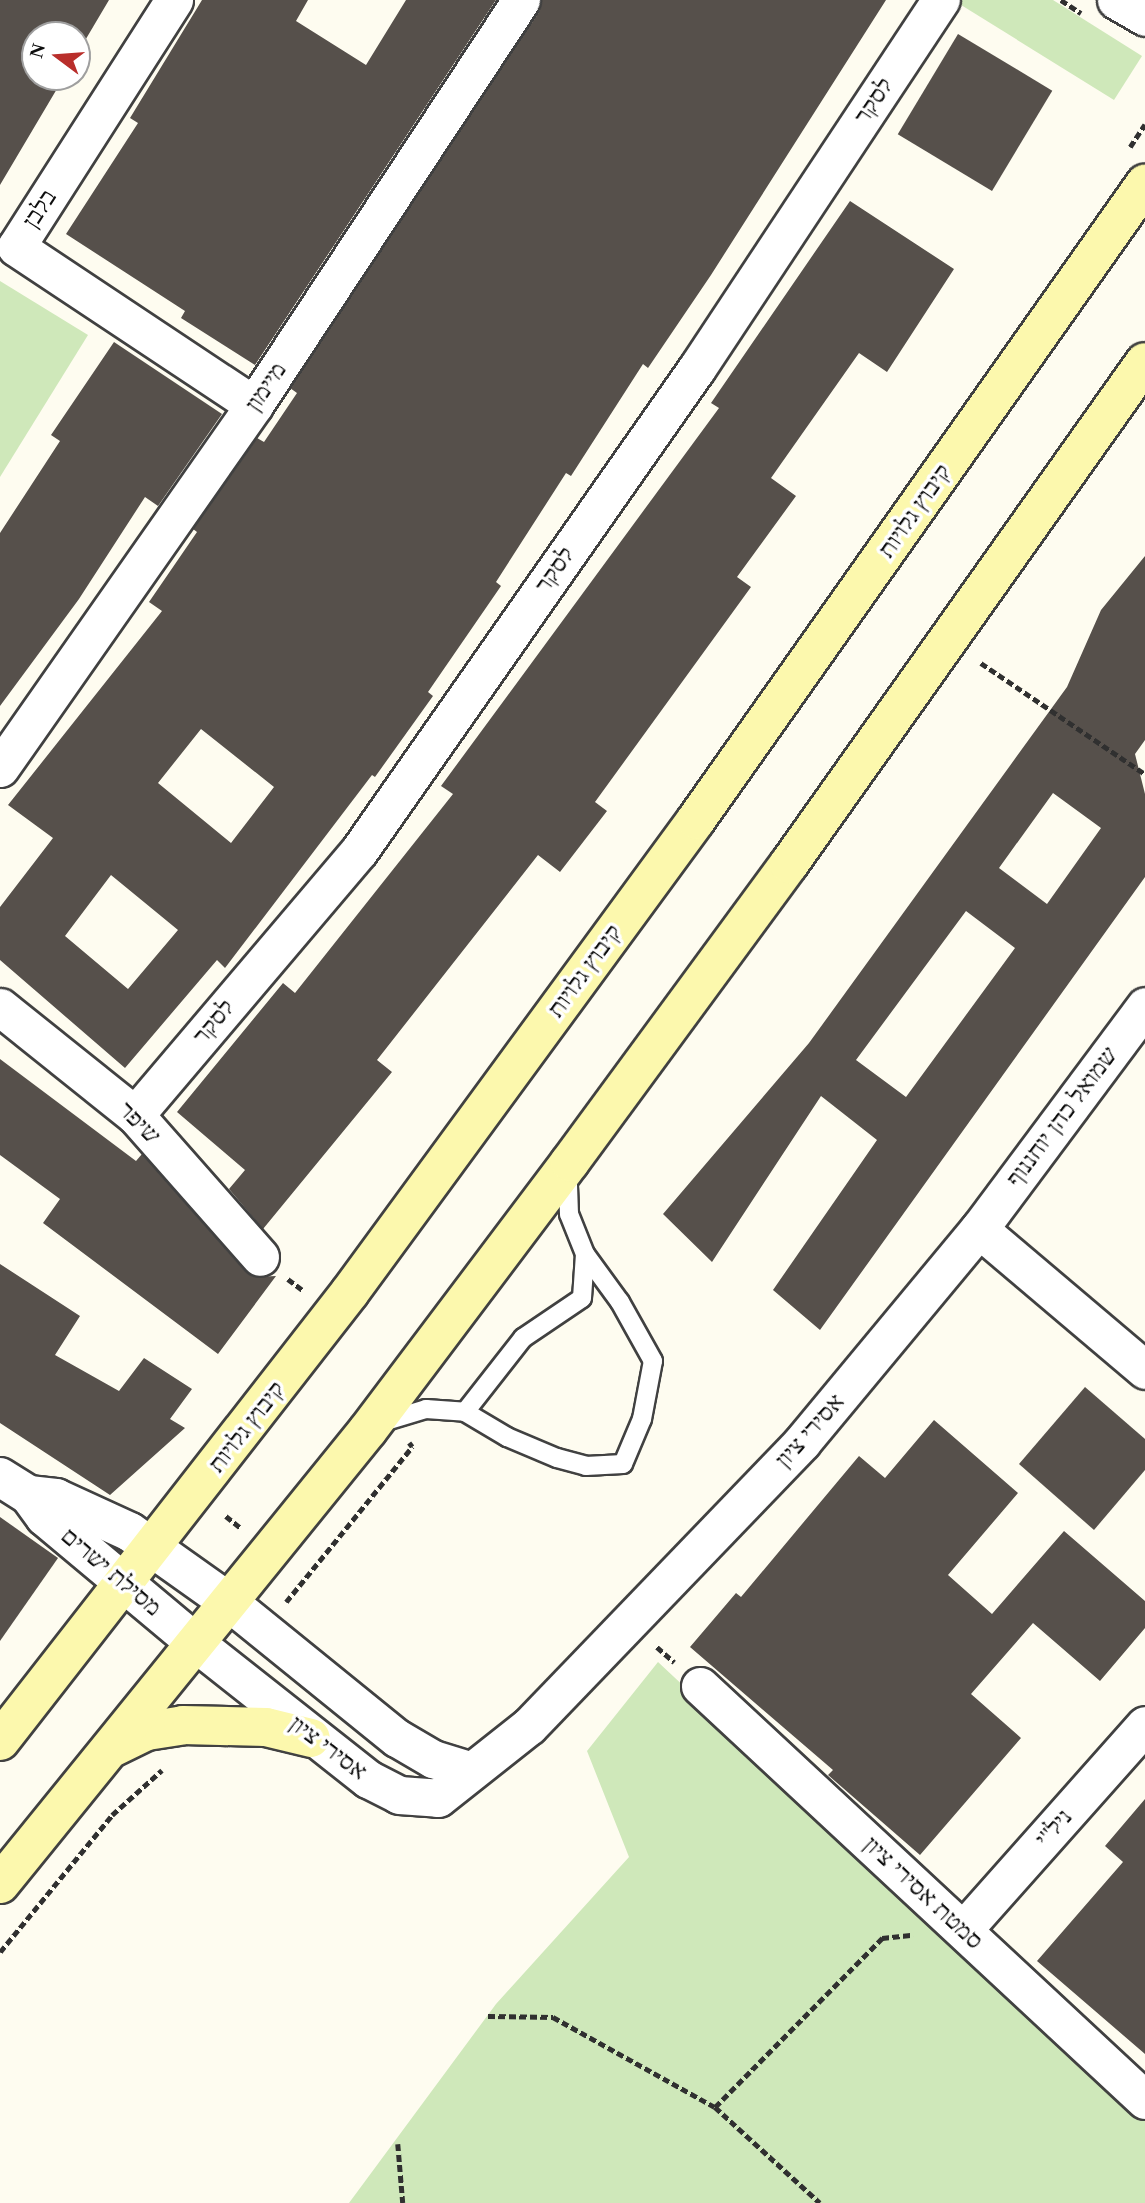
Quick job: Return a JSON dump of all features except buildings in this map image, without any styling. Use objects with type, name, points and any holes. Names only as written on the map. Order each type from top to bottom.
[{"type":"main road","name":"קיבוץ גלויות","points":[[0,1741],[124,1586],[350,1292],[687,831],[1145,184]]},
{"type":"main road","points":[[0,1884],[368,1430],[570,1162],[948,641],[1145,362]]},
{"type":"main road","points":[[109,1750],[147,1731],[183,1725],[266,1727],[311,1738]]},
{"type":"street","name":"בלבן","points":[[174,0],[16,247],[254,405]]},
{"type":"street","name":"מיימון","points":[[0,768],[254,405],[522,0]]},
{"type":"street","name":"לסקר","points":[[135,1115],[359,851],[697,368],[941,0]]},
{"type":"street","points":[[1116,0],[1145,17]]},
{"type":"street","name":"שמואל כהן יוחננוף","points":[[979,1229],[1145,1006]]},
{"type":"street","name":"שיפר","points":[[0,1007],[135,1115],[260,1257]]},
{"type":"street","points":[[979,1229],[1145,1370]]},
{"type":"street","name":"אסירי ציון","points":[[197,1644],[311,1738],[368,1779],[420,1800],[438,1798],[470,1770],[529,1726],[802,1442],[979,1229]]},
{"type":"street","name":"מסילת ישרים","points":[[15,1486],[56,1499],[154,1545],[230,1603]]},
{"type":"street","name":"מסילת ישרים","points":[[15,1486],[45,1517],[124,1586],[197,1644]]},
{"type":"street","name":"אסירי ציון","points":[[230,1603],[397,1738],[433,1759],[470,1770]]},
{"type":"street","name":"סמטת אסירי ציון","points":[[701,1686],[1145,2100]]},
{"type":"street","name":"ניל\"י","points":[[963,1930],[1145,1725]]},
{"type":"lane","points":[[368,1430],[408,1412],[465,1412],[507,1437],[557,1458],[586,1466],[623,1464],[642,1419],[653,1361],[620,1301],[584,1254],[569,1214],[570,1162]]},
{"type":"lane","points":[[465,1412],[523,1338],[582,1298],[584,1254]]},
{"type":"path","points":[[948,641],[1145,774]]},
{"type":"path","points":[[630,1622],[701,1686]]},
{"type":"path","points":[[715,2107],[882,1938],[963,1930]]},
{"type":"path","points":[[488,2016],[552,2017],[715,2107],[820,2203]]},
{"type":"path","points":[[398,2144],[403,2203]]},
{"type":"green space","points":[[953,0],[1053,0],[1142,56],[1114,100]]},
{"type":"green space","points":[[0,281],[88,335],[0,477]]},
{"type":"green space","points":[[658,1662],[1145,2118],[1145,2203],[349,2203],[496,2004],[629,1857],[587,1751]]}]
